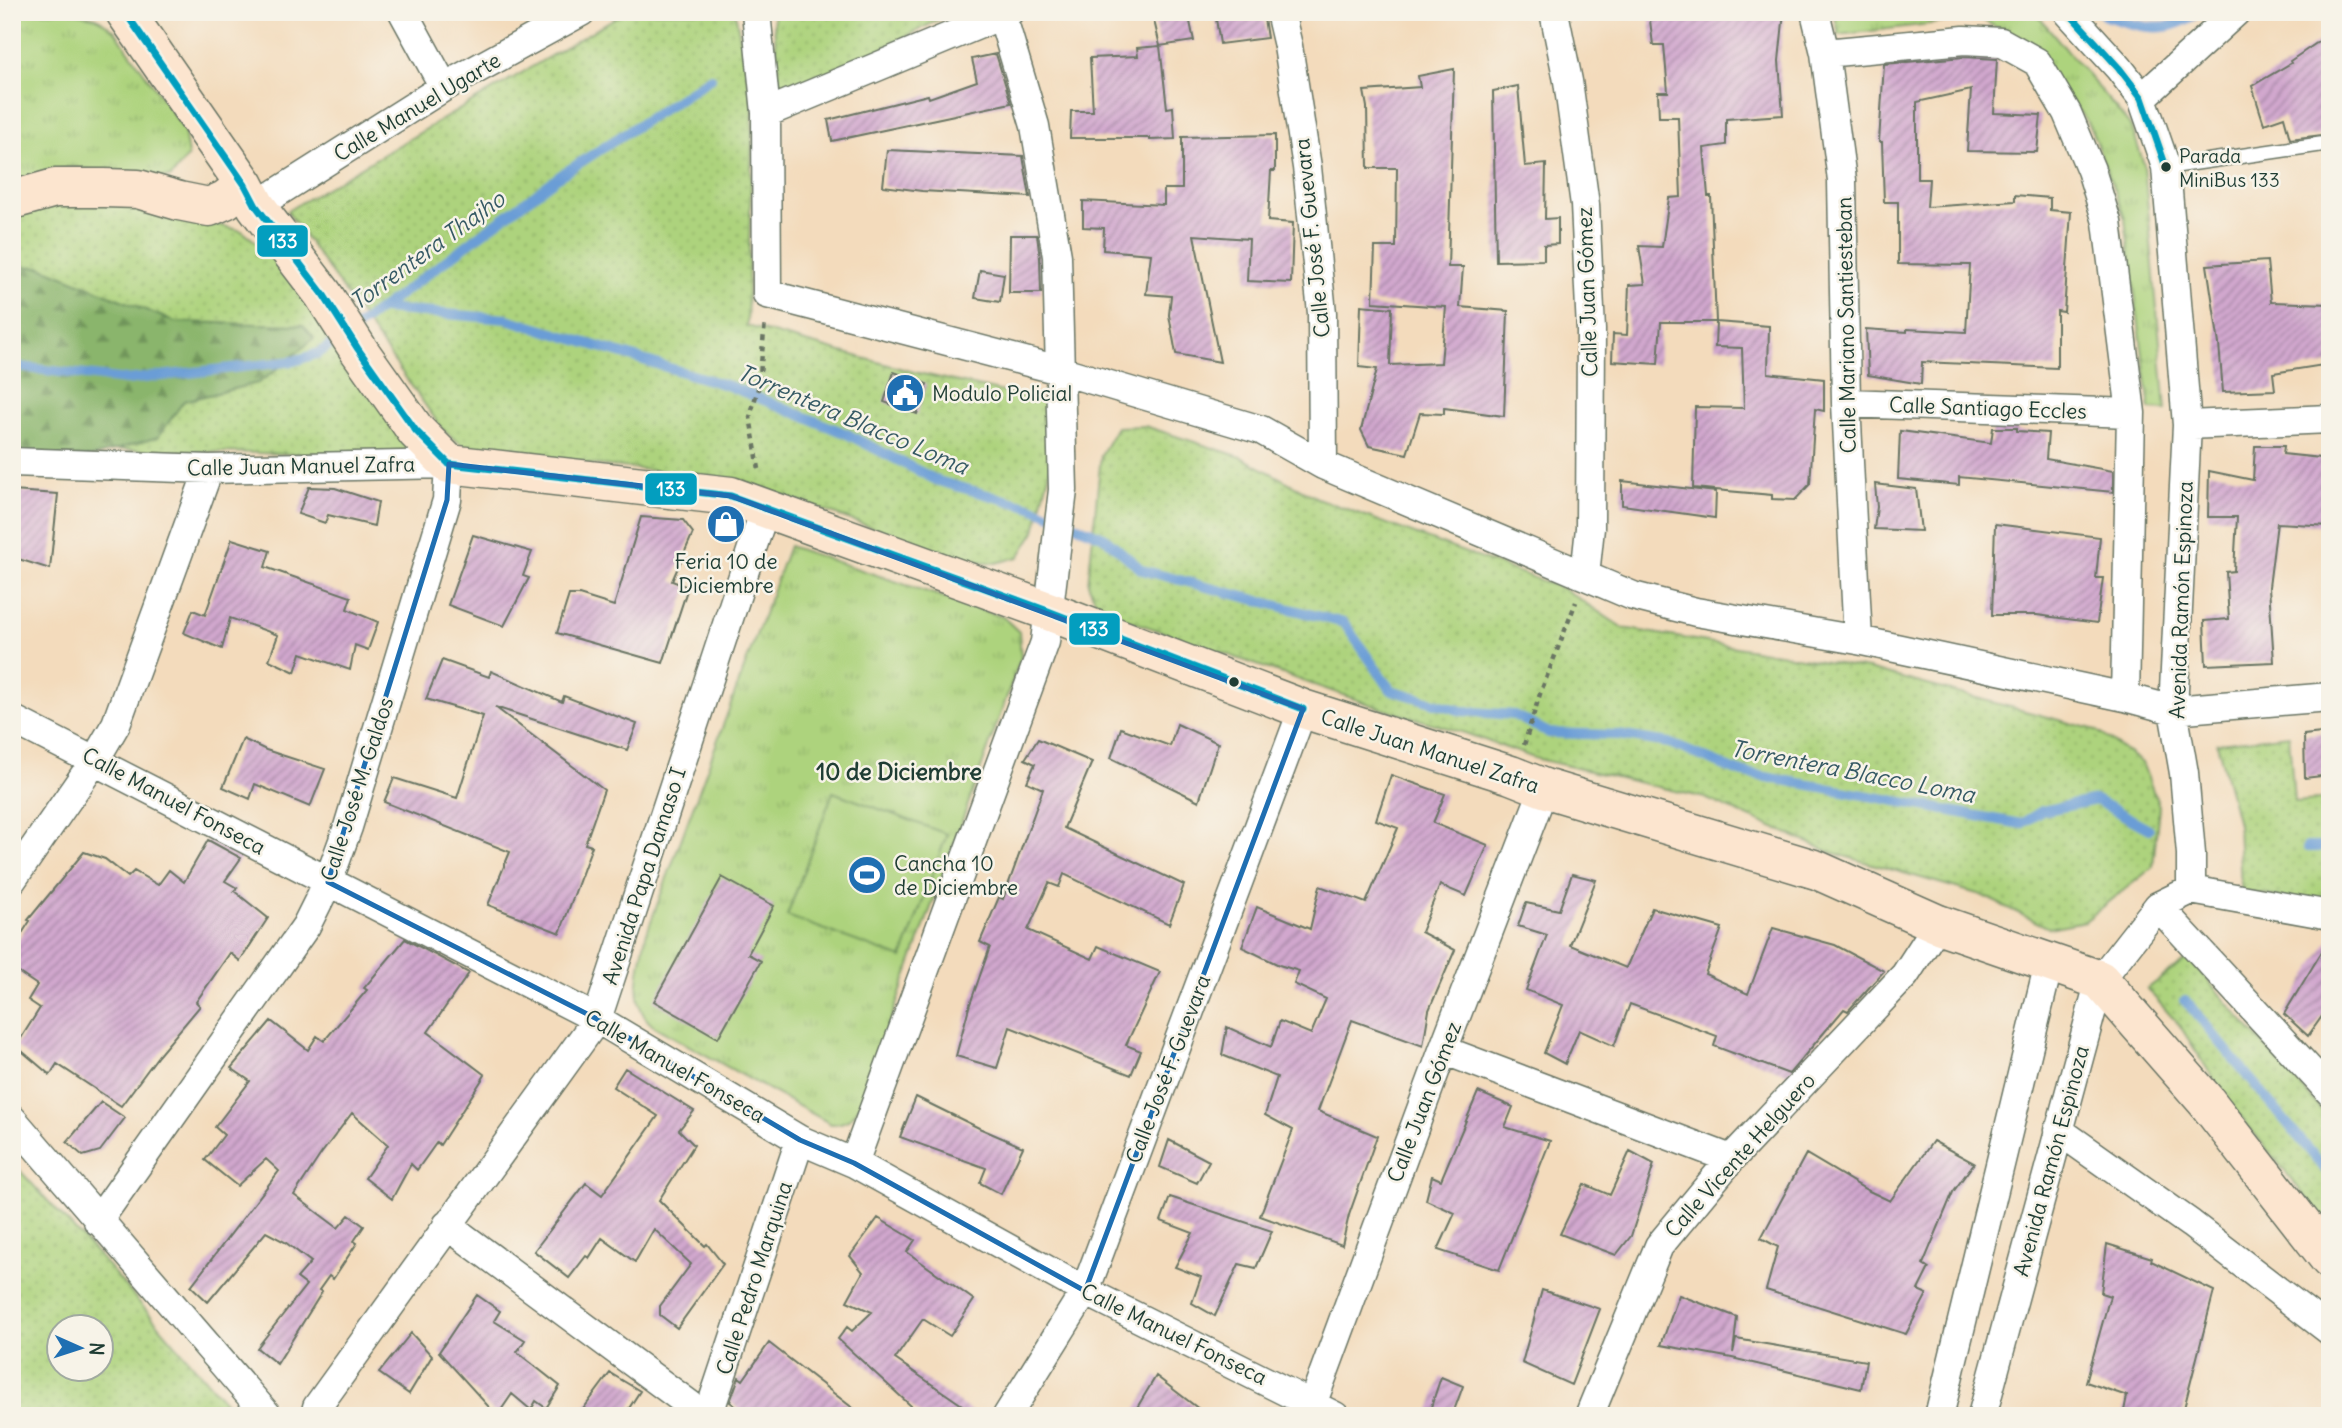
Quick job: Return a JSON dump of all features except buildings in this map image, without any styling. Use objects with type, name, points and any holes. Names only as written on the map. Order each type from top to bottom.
[{"type":"street","points":[[125,12],[416,431],[449,464]]},
{"type":"street","points":[[403,12],[444,87]]},
{"type":"street","name":"Calle Manuel Ugarte","points":[[12,200],[55,188],[138,189],[209,207],[225,200],[251,195],[581,12]]},
{"type":"street","points":[[756,12],[766,113],[767,294],[1059,370],[1261,430],[1323,465],[1633,596],[1696,612],[1858,640],[2174,710],[2330,697]]},
{"type":"street","name":"Calle José F. Guevara","points":[[1280,12],[1289,46],[1307,167],[1321,300],[1323,465]]},
{"type":"street","name":"Calle Juan Gómez","points":[[1554,12],[1568,81],[1585,205],[1591,330],[1590,528],[1585,575]]},
{"type":"street","name":"Calle Mariano Santiesteban","points":[[1815,12],[1825,53],[1842,180],[1846,403],[1858,640]]},
{"type":"street","name":"Avenida Ramón Espinoza","points":[[1982,1416],[2100,980],[2158,906],[2191,890],[2185,786],[2174,710],[2187,425],[2166,167],[2142,98],[2119,68],[2068,12]]},
{"type":"street","points":[[2142,98],[2236,12]]},
{"type":"street","points":[[766,113],[1005,14],[1035,126],[1057,256],[1063,490],[1045,642],[854,1163]]},
{"type":"street","points":[[1825,53],[1964,40],[2001,42],[2037,62],[2067,113],[2091,170],[2108,222],[2131,413],[2125,697]]},
{"type":"street","name":"Calle Santiago Eccles","points":[[1846,403],[2131,413]]},
{"type":"street","points":[[2187,425],[2330,419]]},
{"type":"street","name":"Calle Juan Manuel Zafra","points":[[12,461],[209,469],[449,464],[731,496],[1048,611],[1303,709],[1544,788],[1817,870],[1938,924],[2100,980]]},
{"type":"street","name":"Calle José M. Galdos","points":[[98,1221],[306,926],[328,882],[348,827],[447,500],[449,464]]},
{"type":"street","points":[[12,880],[95,760],[116,724],[209,469]]},
{"type":"street","name":"Avenida Papa Damaso I","points":[[315,1416],[317,1407],[597,1019],[765,509]]},
{"type":"street","name":"Calle José F. Guevara","points":[[1007,1416],[1085,1291],[1303,709]]},
{"type":"street","name":"Calle Manuel Fonseca","points":[[12,719],[597,1019],[800,1140],[854,1163],[1085,1291],[1317,1411]]},
{"type":"street","name":"Calle Juan Gómez","points":[[1317,1411],[1443,1050],[1544,788]]},
{"type":"street","points":[[2191,890],[2330,915]]},
{"type":"street","points":[[2158,906],[2330,1092]]},
{"type":"street","name":"Calle Vicente Helguero","points":[[1589,1416],[1659,1246],[1731,1159],[1905,975],[1938,924]]},
{"type":"street","points":[[1939,1416],[2049,964]]},
{"type":"street","points":[[2100,980],[2206,1101],[2330,1260]]},
{"type":"street","points":[[1443,1050],[1731,1159]]},
{"type":"street","points":[[12,1119],[268,1416]]},
{"type":"street","points":[[2058,1130],[2191,1224],[2330,1331]]},
{"type":"street","name":"Calle Pedro Marquina","points":[[706,1416],[800,1140]]},
{"type":"street","points":[[447,1224],[706,1416]]},
{"type":"lane","points":[[2166,167],[2330,143]]},
{"type":"path","points":[[765,509],[750,417],[759,385],[767,294]]},
{"type":"path","points":[[1527,737],[1540,694],[1585,575]]},
{"type":"highlighted area","points":[[449,464],[731,496],[1303,709],[1085,1291],[854,1163],[800,1140],[597,1019],[328,882],[447,500]]},
{"type":"green space","points":[[12,12],[71,12],[97,18],[115,31],[184,129],[188,156],[171,177],[149,178],[71,167],[12,183]]},
{"type":"green space","points":[[625,12],[735,12],[753,104],[747,326],[914,372],[1053,403],[1051,466],[1035,531],[1019,557],[996,563],[963,560],[736,479],[493,454],[464,446],[443,430],[287,211]]},
{"type":"green space","points":[[773,12],[953,12],[873,54],[780,94]]},
{"type":"green space","points":[[1834,12],[2035,12],[2132,128],[2144,165],[2166,410],[2150,409],[2125,219],[2089,124],[2025,43],[1979,18],[1839,35]]},
{"type":"green space","points":[[67,196],[143,205],[242,231],[289,268],[414,457],[12,447],[12,211]]},
{"type":"green space","points":[[12,266],[41,267],[175,322],[303,325],[314,338],[258,383],[184,401],[158,437],[92,457],[23,455],[12,446]]},
{"type":"green space","points":[[1145,426],[1241,457],[1317,498],[1564,589],[1623,628],[1868,669],[2096,730],[2142,763],[2159,806],[2153,867],[2085,921],[2049,928],[1981,895],[1830,852],[1705,798],[1534,758],[1465,733],[1383,709],[1100,610],[1088,584],[1101,455],[1117,427]]},
{"type":"green space","points":[[789,546],[1003,617],[1019,632],[1021,657],[860,1105],[849,1119],[837,1124],[831,1124],[655,1027],[646,1018],[638,997],[639,972],[646,935]]},
{"type":"green space","points":[[2289,735],[2294,802],[2330,799],[2330,905],[2241,891],[2238,824],[2217,743]]},
{"type":"green space","name":"Cancha 10 de Diciembre","points":[[833,792],[947,834],[902,958],[787,916]]},
{"type":"green space","points":[[2188,958],[2330,1120],[2330,1227],[2227,1100],[2180,1026],[2147,989]]},
{"type":"green space","points":[[12,1162],[108,1266],[237,1416],[12,1416]]},
{"type":"waterway","points":[[2101,12],[2105,16],[2153,28],[2175,25],[2199,12]]},
{"type":"waterway","name":"Torrentera Thajho","points":[[355,328],[561,175],[711,78]]},
{"type":"waterway","name":"Torrentera Blacco Loma","points":[[383,309],[507,319],[729,386],[847,434],[938,481],[1031,507],[1104,537],[1142,570],[1344,623],[1391,690],[1462,711],[1514,715],[1549,733],[1618,735],[1669,743],[1739,772],[2021,824],[2042,811],[2096,800],[2149,829]]},
{"type":"waterway","name":"Torrentera Thajho","points":[[12,366],[126,380],[294,361],[319,353],[343,336]]},
{"type":"waterway","name":"Torrentera Blacco Loma","points":[[2307,847],[2330,847]]},
{"type":"waterway","points":[[2185,1000],[2330,1175]]},
{"type":"transit line","name":"133","points":[[125,12],[245,185],[256,206],[323,294],[416,431],[449,464]]},
{"type":"transit line","name":"133","points":[[2068,12],[2119,68],[2142,98],[2166,167]]},
{"type":"transit line","name":"133","points":[[449,464],[731,496],[1048,611],[1303,709]]},
{"type":"place","name":"Parada MiniBus 133","points":[[2166,167]]},
{"type":"place","name":"Modulo Policial","points":[[905,393]]},
{"type":"place","name":"Feria 10 de Diciembre","points":[[726,524]]},
{"type":"place","name":"Cancha 10 de Diciembre","points":[[867,875]]},
{"type":"district","name":"10 de Diciembre","points":[[899,771]]}]
